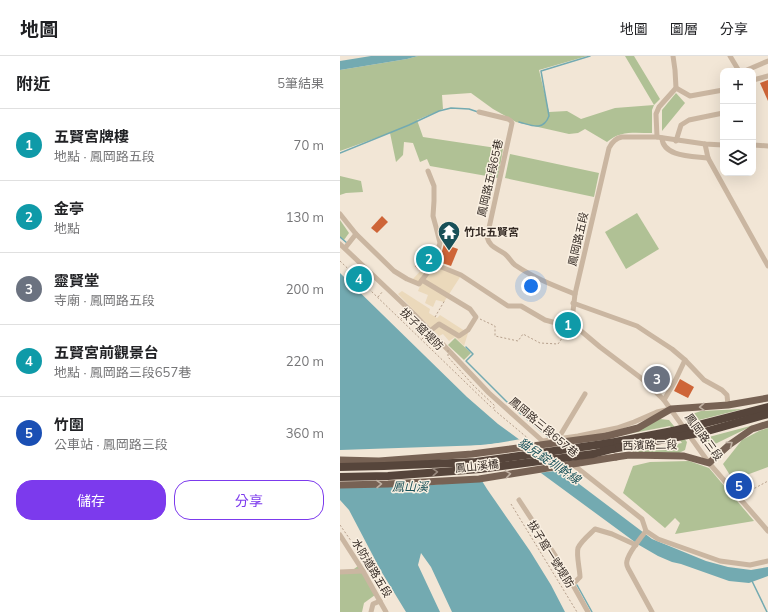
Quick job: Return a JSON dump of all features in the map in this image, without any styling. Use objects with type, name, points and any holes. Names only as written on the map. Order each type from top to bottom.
[{"type":"highway","points":[[675,434],[698,425],[768,407]]},
{"type":"highway","points":[[611,447],[675,434],[704,432],[768,414]]},
{"type":"highway","name":"鳳山溪橋","points":[[340,467],[476,462],[611,447]]},
{"type":"highway","name":"鳳山溪橋","points":[[340,476],[388,476],[480,469],[593,454],[611,447]]},
{"type":"main road","name":"西濱路二段","points":[[611,447],[638,428],[671,409],[728,405],[768,398]]},
{"type":"main road","points":[[709,463],[729,445],[752,429],[768,424]]},
{"type":"main road","name":"鳳山溪橋","points":[[340,460],[378,461],[464,455],[540,443],[611,447]]},
{"type":"main road","name":"鳳山溪橋","points":[[340,485],[479,479],[611,447]]},
{"type":"main road","name":"西濱路二段","points":[[611,447],[629,455],[684,456],[709,463]]},
{"type":"street","points":[[673,56],[676,70],[676,88],[659,107],[656,114],[659,138],[666,149],[674,154],[708,158]]},
{"type":"street","points":[[730,56],[737,68]]},
{"type":"street","points":[[752,68],[768,62]]},
{"type":"street","points":[[756,80],[768,76]]},
{"type":"street","points":[[676,88],[690,96],[720,91]]},
{"type":"street","name":"鳳岡路五段65巷","points":[[479,112],[508,119],[512,123],[487,237],[488,242],[505,254],[513,264],[526,272],[575,294]]},
{"type":"street","points":[[676,141],[681,125],[689,120],[720,114]]},
{"type":"street","name":"鳳岡路五段","points":[[572,326],[575,294],[610,145],[614,140],[622,137],[659,138],[720,145]]},
{"type":"street","points":[[705,144],[708,158],[768,266]]},
{"type":"street","points":[[756,145],[768,146]]},
{"type":"street","points":[[340,214],[356,234],[394,270],[407,279],[419,284],[434,264],[440,242],[433,216],[434,186],[428,171]]},
{"type":"street","points":[[345,248],[356,234]]},
{"type":"street","name":"鳳岡路三段657巷","points":[[340,244],[410,310],[489,393],[540,443],[642,518],[646,531]]},
{"type":"street","points":[[434,264],[461,275],[508,306],[521,306],[545,320],[572,326],[642,378],[671,409]]},
{"type":"street","points":[[422,280],[470,309],[476,316],[468,330],[460,336],[439,324],[430,331]]},
{"type":"street","points":[[574,303],[637,326],[672,349],[704,380],[722,390],[727,395],[728,405]]},
{"type":"street","points":[[664,400],[685,360]]},
{"type":"street","points":[[558,439],[586,394]]},
{"type":"street","name":"西濱路二段","points":[[540,443],[617,428],[657,412],[671,409]]},
{"type":"street","name":"鳳岡路三段","points":[[671,409],[709,463],[766,526],[768,531]]},
{"type":"street","points":[[519,500],[573,584],[588,612]]},
{"type":"street","points":[[573,584],[580,577],[578,549],[583,541],[595,529],[612,534],[636,545]]},
{"type":"street","points":[[652,612],[626,564],[636,545],[646,531],[658,539],[720,561],[750,565],[768,561]]},
{"type":"street","name":"水防道路五段","points":[[340,535],[363,571],[386,612]]},
{"type":"street","points":[[340,572],[363,571]]},
{"type":"street","points":[[371,612],[373,604],[380,601]]},
{"type":"path","name":"拔子窟堤防","points":[[340,261],[492,408]]},
{"type":"path","points":[[362,282],[371,273]]},
{"type":"path","points":[[378,297],[386,288]]},
{"type":"path","points":[[434,317],[448,296]]},
{"type":"path","points":[[401,319],[410,310]]},
{"type":"path","points":[[476,316],[495,326],[495,336],[518,341],[523,334],[540,343],[558,344],[572,326]]},
{"type":"path","points":[[422,340],[430,331]]},
{"type":"path","points":[[448,350],[448,357],[474,386],[495,406],[493,409],[540,443]]},
{"type":"path","points":[[739,497],[768,481]]},
{"type":"path","name":"拔子窟一號堤防","points":[[510,504],[577,612]]},
{"type":"green space","points":[[418,56],[587,56],[539,70],[549,112],[567,111],[581,119],[615,108],[654,105],[652,110],[652,133],[623,134],[612,138],[607,142],[585,129],[578,133],[569,134],[516,122],[493,109],[471,93],[442,95],[443,109],[417,120],[423,137],[503,149],[498,178],[430,166],[427,159],[420,162],[413,143],[404,142],[403,155],[396,162],[390,133],[340,151],[340,70]]},
{"type":"green space","points":[[625,56],[634,56],[660,99],[654,105]]},
{"type":"green space","points":[[676,93],[685,103],[662,131],[662,110]]},
{"type":"green space","points":[[510,154],[599,173],[594,197],[505,178]]},
{"type":"green space","points":[[340,176],[361,181],[363,192],[346,193],[340,195]]},
{"type":"green space","points":[[637,213],[659,249],[626,269],[605,232]]},
{"type":"green space","points":[[340,220],[349,233],[344,240],[340,237]]},
{"type":"green space","points":[[455,338],[471,353],[464,360],[448,345]]},
{"type":"green space","points":[[743,409],[695,421],[705,438],[754,425],[715,444],[707,445],[690,419],[692,414],[701,411]]},
{"type":"green space","points":[[660,419],[669,420],[687,442],[685,450],[679,453],[632,452],[682,443],[670,426],[617,436]]},
{"type":"green space","points":[[768,428],[768,467],[733,480],[723,464],[742,440]]},
{"type":"green space","points":[[689,461],[709,468],[754,521],[675,534],[680,523],[675,518],[665,528],[623,493],[633,466],[650,462]]},
{"type":"green space","points":[[358,566],[375,595],[364,603],[362,612],[340,612],[340,573],[350,572]]},
{"type":"shaded area","points":[[431,260],[462,274],[444,302],[436,300],[433,307],[425,303],[428,295],[418,291],[420,286],[412,280]]},
{"type":"shaded area","points":[[402,291],[430,309],[429,313],[437,318],[440,315],[468,333],[464,346],[455,337],[449,341],[443,334],[439,336],[398,294]]},
{"type":"water","points":[[371,56],[418,56],[340,70],[340,61]]},
{"type":"water","name":"鳳山溪","points":[[340,273],[467,397],[498,424],[652,539],[706,561],[728,567],[751,570],[768,567],[768,576],[749,583],[729,581],[658,556],[639,545],[500,443],[461,447],[487,489],[530,551],[551,585],[565,612],[452,612],[431,567],[421,553],[418,565],[440,612],[406,612],[381,571],[349,510],[340,500]]},
{"type":"pier","points":[[521,439],[564,470],[538,473],[499,445],[464,449],[483,480],[432,485],[340,488],[340,450],[486,445]]},
{"type":"building","points":[[768,80],[768,101],[760,83]]},
{"type":"building","points":[[382,216],[388,222],[377,233],[371,228]]},
{"type":"building","points":[[444,244],[458,249],[451,266],[439,262]]},
{"type":"building","points":[[424,257],[426,259],[432,258],[420,271],[415,266]]},
{"type":"building","points":[[680,379],[694,387],[688,398],[674,391]]},
{"type":"waterway","points":[[519,122],[532,126],[540,126],[549,116],[541,71],[590,56]]},
{"type":"waterway","points":[[340,153],[439,111],[451,108],[469,109],[478,112]]},
{"type":"waterway","points":[[340,237],[347,243]]},
{"type":"waterway","points":[[466,347],[473,354],[466,361],[506,401],[549,438]]},
{"type":"waterway","points":[[752,581],[767,612]]},
{"type":"waterway","points":[[577,585],[592,612]]},
{"type":"place","name":"竹北五賢宮","points":[[449,252]]},
{"type":"place","name":"金亭","points":[[429,259]]},
{"type":"place","name":"五賢宮前觀景台","points":[[359,279]]},
{"type":"place","name":"五賢宮牌樓","points":[[568,325]]},
{"type":"place","name":"靈賢堂","points":[[657,379]]},
{"type":"place","name":"竹圍","points":[[739,486]]},
{"type":"water label","name":"貓兒錠圳幹線","points":[[549,461]]}]
